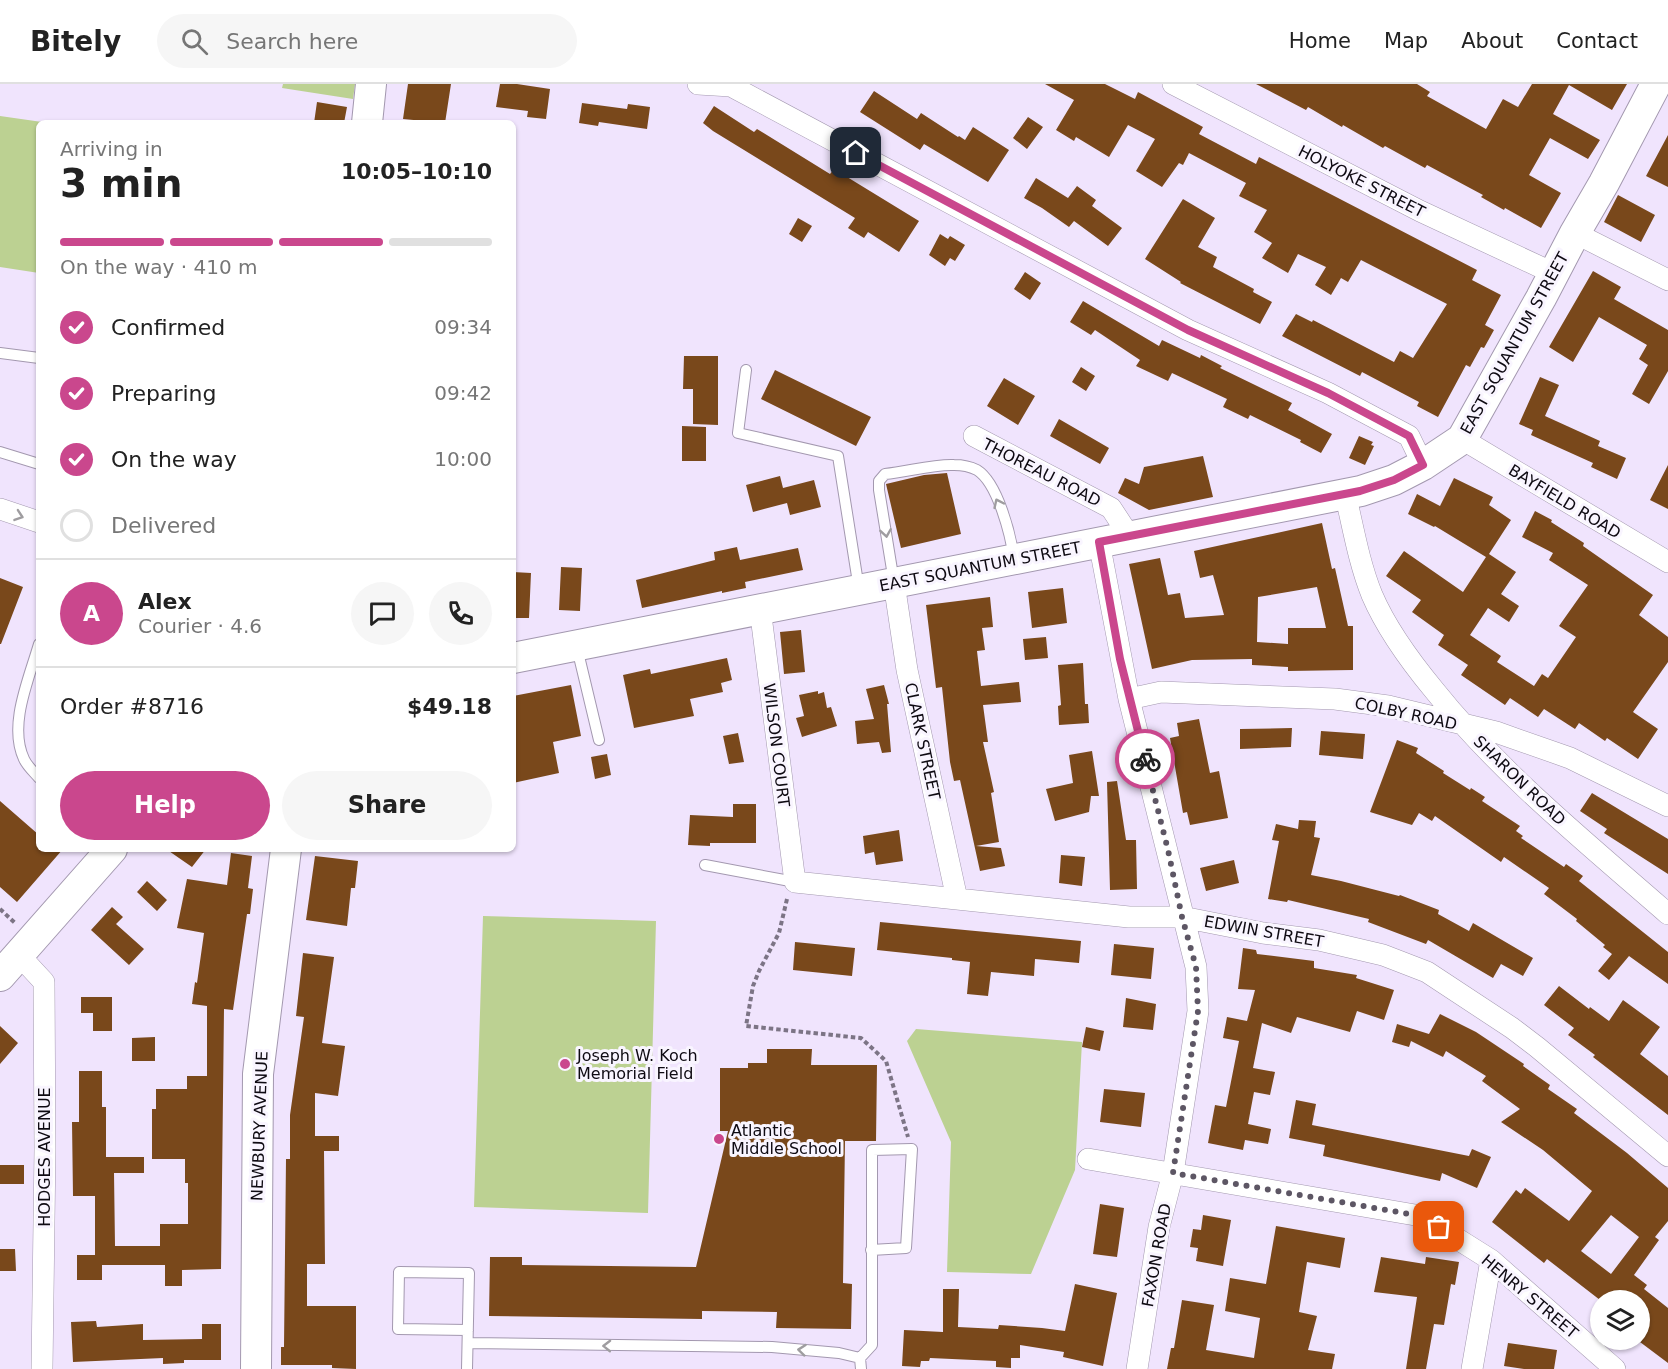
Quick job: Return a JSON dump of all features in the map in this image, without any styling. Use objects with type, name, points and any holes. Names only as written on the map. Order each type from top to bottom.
[{"type":"main road","points":[[368,120],[371,84]]},
{"type":"main road","name":"EAST SQUANTUM STREET","points":[[516,657],[1372,488],[1423,465],[1462,439],[1500,374],[1656,84]]},
{"type":"main road","points":[[9,966],[109,852]]},
{"type":"main road","name":"NEWBURY AVENUE","points":[[256,1369],[258,1074],[286,852]]},
{"type":"street","points":[[698,84],[731,85],[1188,330],[1328,393],[1409,436],[1423,465]]},
{"type":"street","name":"HOLYOKE STREET","points":[[1173,84],[1420,211],[1553,273]]},
{"type":"street","points":[[1575,233],[1668,280]]},
{"type":"street","name":"THOREAU ROAD","points":[[974,436],[1111,508],[1130,537]]},
{"type":"street","name":"BAYFIELD ROAD","points":[[1462,439],[1668,562]]},
{"type":"street","name":"SHARON ROAD","points":[[1345,493],[1372,594],[1402,649],[1461,724],[1520,784],[1668,914]]},
{"type":"street","points":[[0,509],[36,521]]},
{"type":"street","name":"FAXON ROAD","points":[[1099,542],[1129,699],[1196,967],[1198,1011],[1173,1173],[1159,1227],[1137,1369]]},
{"type":"street","name":"CLARK STREET","points":[[894,583],[907,670],[957,899]]},
{"type":"street","name":"WILSON COURT","points":[[760,608],[795,882]]},
{"type":"street","name":"COLBY ROAD","points":[[1129,699],[1161,692],[1335,699],[1388,706],[1496,732],[1570,758],[1668,806]]},
{"type":"street","name":"EDWIN STREET","points":[[795,882],[1129,917],[1182,917],[1263,933],[1319,940],[1383,955],[1427,972],[1512,1028],[1668,1156]]},
{"type":"street","name":"HODGES AVENUE","points":[[9,966],[44,982],[42,1369]]},
{"type":"street","name":"HENRY STREET","points":[[1088,1159],[1421,1216],[1491,1260],[1616,1369]]},
{"type":"street","points":[[1472,1369],[1491,1260]]},
{"type":"lane","points":[[0,353],[36,358]]},
{"type":"lane","points":[[746,370],[738,433],[838,456],[860,589]]},
{"type":"lane","points":[[0,452],[36,463]]},
{"type":"lane","points":[[894,583],[879,490],[879,481],[885,474],[951,465],[978,471],[989,483],[1006,519],[1014,559]]},
{"type":"lane","points":[[576,645],[599,740]]},
{"type":"lane","points":[[36,655],[17,724],[18,744],[25,761],[36,774]]},
{"type":"lane","points":[[705,865],[795,882]]},
{"type":"lane","points":[[468,1343],[772,1347],[839,1353],[860,1364],[872,1345],[872,1250],[872,1150],[912,1149],[906,1248],[872,1250]]},
{"type":"lane","points":[[467,1369],[468,1343],[469,1273],[399,1272],[398,1329],[468,1330]]},
{"type":"path","points":[[795,882],[788,895],[779,933],[753,986],[746,1026],[861,1038],[886,1061],[912,1149]]},
{"type":"path","points":[[0,909],[19,926]]},
{"type":"green space","points":[[283,84],[355,84],[353,99],[282,88]]},
{"type":"green space","points":[[0,116],[36,121],[36,273],[0,267]]},
{"type":"green space","name":"Joseph W. Koch Memorial Field","points":[[483,916],[656,921],[648,1213],[474,1207]]},
{"type":"green space","points":[[916,1029],[1082,1042],[1075,1170],[1031,1274],[947,1272],[951,1142],[907,1041]]},
{"type":"building","points":[[408,84],[451,84],[445,120],[403,119]]},
{"type":"building","points":[[500,84],[550,89],[546,119],[527,117],[528,111],[496,107]]},
{"type":"building","points":[[1045,84],[1105,84],[1135,99],[1138,92],[1203,127],[1199,134],[1256,164],[1259,157],[1477,270],[1472,280],[1501,295],[1485,325],[1494,330],[1470,367],[1466,365],[1438,417],[1417,406],[1419,402],[1362,372],[1360,376],[1282,336],[1296,314],[1312,322],[1313,320],[1394,362],[1400,351],[1413,358],[1447,304],[1361,260],[1348,282],[1341,278],[1331,295],[1315,285],[1326,267],[1298,254],[1288,273],[1262,258],[1272,243],[1254,232],[1267,210],[1239,196],[1246,183],[1189,153],[1183,165],[1179,163],[1162,187],[1136,171],[1155,139],[1128,125],[1109,157],[1076,137],[1074,141],[1056,130],[1074,100]]},
{"type":"building","points":[[1256,84],[1417,84],[1430,92],[1427,96],[1486,129],[1503,99],[1518,107],[1532,84],[1627,84],[1612,110],[1569,85],[1553,114],[1600,140],[1588,159],[1550,138],[1529,175],[1561,193],[1541,228],[1505,208],[1504,210],[1481,197],[1483,195],[1427,165],[1425,168],[1343,125],[1342,127],[1308,107],[1306,110]]},
{"type":"building","points":[[874,91],[917,119],[921,113],[958,137],[965,140],[973,127],[1009,150],[988,182],[924,144],[920,150],[860,112]]},
{"type":"building","points":[[317,102],[347,107],[345,120],[314,120]]},
{"type":"building","points":[[582,103],[627,109],[628,104],[650,107],[647,129],[599,122],[598,126],[579,123]]},
{"type":"building","points":[[714,106],[754,132],[757,129],[830,174],[834,169],[919,221],[899,252],[868,232],[864,238],[848,228],[855,218],[713,131],[703,123]]},
{"type":"building","points":[[1028,117],[1043,127],[1027,149],[1013,138]]},
{"type":"building","points":[[1668,135],[1668,187],[1646,176]]},
{"type":"building","points":[[1036,178],[1068,198],[1077,186],[1096,200],[1092,206],[1122,228],[1108,246],[1074,221],[1069,227],[1024,198]]},
{"type":"building","points":[[1618,195],[1655,215],[1641,242],[1604,222]]},
{"type":"building","points":[[1183,199],[1215,218],[1198,247],[1217,257],[1213,267],[1254,289],[1253,292],[1272,302],[1260,324],[1180,283],[1145,259]]},
{"type":"building","points":[[798,218],[812,226],[802,242],[789,234]]},
{"type":"building","points":[[940,234],[948,239],[950,236],[965,245],[955,261],[950,258],[945,266],[929,255]]},
{"type":"building","points":[[1593,271],[1621,287],[1614,299],[1668,330],[1668,371],[1649,404],[1632,394],[1648,365],[1639,359],[1647,345],[1599,317],[1573,362],[1549,347]]},
{"type":"building","points":[[1025,272],[1041,283],[1030,300],[1014,289]]},
{"type":"building","points":[[1083,301],[1159,346],[1162,340],[1200,358],[1201,355],[1222,366],[1220,368],[1292,403],[1288,410],[1332,434],[1321,453],[1300,442],[1301,440],[1250,415],[1248,419],[1223,407],[1227,399],[1172,373],[1168,381],[1136,366],[1140,360],[1095,330],[1091,335],[1070,322]]},
{"type":"building","points":[[684,356],[718,356],[718,425],[693,424],[693,389],[683,389]]},
{"type":"building","points":[[1081,367],[1095,376],[1086,391],[1072,382]]},
{"type":"building","points":[[775,370],[871,417],[856,446],[761,399]]},
{"type":"building","points":[[1540,377],[1559,385],[1545,416],[1600,441],[1598,446],[1626,458],[1617,479],[1591,467],[1593,463],[1531,435],[1533,430],[1519,424]]},
{"type":"building","points":[[1004,378],[1035,396],[1018,425],[987,406]]},
{"type":"building","points":[[1059,419],[1109,448],[1100,464],[1050,436]]},
{"type":"building","points":[[682,426],[706,427],[706,461],[682,461]]},
{"type":"building","points":[[1359,436],[1373,442],[1371,445],[1374,446],[1365,465],[1349,458]]},
{"type":"building","points":[[1203,456],[1213,497],[1149,510],[1118,493],[1125,478],[1139,484],[1144,467]]},
{"type":"building","points":[[1668,465],[1668,509],[1650,500]]},
{"type":"building","points":[[947,473],[961,534],[901,548],[886,484],[924,475]]},
{"type":"building","points":[[780,476],[783,488],[814,480],[821,507],[790,515],[787,503],[753,512],[746,485]]},
{"type":"building","points":[[1454,478],[1493,497],[1489,505],[1511,520],[1489,554],[1516,572],[1501,594],[1519,606],[1509,622],[1488,608],[1470,635],[1501,656],[1497,662],[1534,686],[1542,674],[1548,678],[1576,637],[1559,626],[1588,585],[1549,560],[1553,553],[1522,537],[1535,511],[1552,520],[1551,522],[1584,543],[1583,546],[1653,595],[1639,615],[1668,637],[1668,662],[1633,712],[1658,729],[1638,759],[1607,738],[1605,741],[1579,723],[1575,729],[1544,709],[1538,717],[1510,698],[1505,705],[1461,675],[1468,665],[1438,645],[1444,635],[1412,612],[1421,600],[1386,576],[1404,551],[1463,592],[1486,557],[1435,526],[1408,514],[1417,494],[1440,506]]},
{"type":"building","points":[[1322,523],[1348,626],[1353,626],[1353,670],[1288,671],[1288,667],[1252,665],[1252,659],[1192,660],[1152,669],[1129,564],[1160,558],[1168,595],[1180,593],[1185,618],[1224,615],[1213,575],[1200,578],[1194,551]],"holes":[[[1317,587],[1326,628],[1288,628],[1288,644],[1257,642],[1258,597]]]},
{"type":"building","points":[[737,547],[740,560],[798,548],[803,570],[745,582],[746,588],[642,608],[636,580],[715,560],[714,552]]},
{"type":"building","points":[[561,567],[582,568],[580,611],[559,610]]},
{"type":"building","points":[[516,572],[531,573],[529,618],[516,618]]},
{"type":"building","points":[[0,578],[23,587],[1,644],[0,644]]},
{"type":"building","points":[[1063,588],[1067,623],[1032,628],[1028,592]]},
{"type":"building","points":[[990,597],[993,627],[982,628],[985,650],[977,651],[981,686],[1019,682],[1021,702],[983,705],[988,742],[983,742],[994,792],[991,793],[999,842],[976,846],[1001,848],[1005,866],[980,871],[960,780],[954,781],[950,762],[942,687],[936,688],[926,605]]},
{"type":"building","points":[[801,630],[805,672],[784,674],[780,632]]},
{"type":"building","points":[[1046,637],[1048,658],[1025,660],[1023,639]]},
{"type":"building","points":[[727,658],[732,680],[721,683],[723,692],[690,699],[694,716],[634,728],[623,675],[650,669],[651,674]]},
{"type":"building","points":[[1083,663],[1085,704],[1088,704],[1089,723],[1059,725],[1058,706],[1061,705],[1058,665]]},
{"type":"building","points":[[571,685],[581,736],[553,742],[559,773],[516,782],[516,695]]},
{"type":"building","points":[[884,685],[889,704],[887,704],[891,752],[882,753],[879,742],[857,744],[855,721],[874,719],[866,689]]},
{"type":"building","points":[[818,691],[818,694],[824,692],[827,708],[831,707],[837,726],[802,737],[796,718],[804,716],[799,695]]},
{"type":"building","points":[[1199,719],[1210,773],[1219,771],[1228,818],[1190,825],[1187,812],[1183,813],[1170,738],[1179,736],[1177,723]]},
{"type":"building","points":[[1292,728],[1291,747],[1240,749],[1240,729]]},
{"type":"building","points":[[1321,731],[1365,734],[1363,759],[1319,755]]},
{"type":"building","points":[[738,733],[744,762],[729,764],[723,736]]},
{"type":"building","points":[[1397,740],[1418,748],[1416,753],[1444,771],[1443,773],[1485,797],[1482,801],[1520,826],[1516,831],[1523,836],[1521,838],[1564,867],[1566,864],[1583,876],[1579,881],[1668,952],[1668,984],[1629,956],[1609,980],[1598,971],[1612,954],[1603,947],[1605,945],[1576,921],[1577,919],[1544,894],[1549,888],[1504,857],[1501,862],[1435,816],[1432,821],[1419,813],[1412,825],[1370,812]]},
{"type":"building","points":[[1092,751],[1099,796],[1091,796],[1089,812],[1055,821],[1046,789],[1073,783],[1069,755]]},
{"type":"building","points":[[607,754],[611,775],[595,779],[591,757]]},
{"type":"building","points":[[1117,781],[1126,840],[1136,840],[1137,889],[1110,890],[1107,782]]},
{"type":"building","points":[[1592,793],[1668,839],[1668,874],[1604,833],[1607,829],[1580,811]]},
{"type":"building","points":[[0,801],[36,832],[36,852],[60,852],[17,902],[0,887]]},
{"type":"building","points":[[733,804],[756,804],[756,843],[688,845],[690,815],[733,817]]},
{"type":"building","points":[[1299,820],[1316,821],[1314,837],[1320,838],[1311,875],[1400,895],[1439,910],[1438,914],[1469,931],[1473,923],[1533,958],[1523,976],[1501,964],[1493,978],[1428,940],[1426,944],[1368,922],[1369,919],[1288,900],[1287,902],[1268,899],[1279,841],[1272,840],[1276,824],[1298,829]]},
{"type":"building","points":[[899,830],[903,861],[876,865],[874,852],[865,854],[863,836]]},
{"type":"building","points":[[170,852],[204,852],[192,867]]},
{"type":"building","points":[[231,853],[252,856],[248,888],[253,889],[250,914],[247,914],[233,1010],[224,1009],[221,1269],[182,1270],[182,1286],[165,1286],[165,1265],[102,1265],[102,1280],[77,1280],[77,1255],[95,1255],[95,1196],[73,1196],[72,1122],[79,1122],[79,1071],[102,1071],[102,1107],[106,1107],[106,1157],[144,1157],[144,1173],[114,1173],[115,1246],[160,1246],[160,1224],[188,1224],[188,1183],[185,1183],[185,1159],[152,1159],[152,1109],[156,1109],[156,1089],[187,1089],[187,1076],[207,1076],[207,1006],[192,1004],[204,933],[177,928],[187,879],[227,885]]},
{"type":"building","points":[[1061,855],[1085,857],[1082,886],[1059,883]]},
{"type":"building","points":[[315,856],[358,861],[355,888],[351,888],[347,926],[306,920]]},
{"type":"building","points":[[1234,860],[1239,883],[1206,891],[1200,868]]},
{"type":"building","points":[[147,881],[167,900],[157,911],[137,892]]},
{"type":"building","points":[[112,907],[123,917],[116,924],[144,949],[129,965],[91,930]]},
{"type":"building","points":[[880,922],[1081,941],[1079,963],[1035,959],[1034,976],[991,972],[988,996],[967,994],[970,962],[877,950]]},
{"type":"building","points":[[795,942],[855,948],[852,976],[793,970]]},
{"type":"building","points":[[1114,944],[1154,948],[1151,979],[1111,975]]},
{"type":"building","points":[[1243,948],[1256,950],[1257,954],[1314,961],[1314,968],[1357,975],[1356,978],[1394,990],[1384,1020],[1357,1011],[1350,1032],[1297,1017],[1291,1033],[1262,1023],[1253,1068],[1275,1072],[1270,1095],[1254,1092],[1248,1124],[1271,1129],[1268,1144],[1245,1140],[1243,1150],[1208,1143],[1215,1105],[1226,1107],[1239,1041],[1223,1038],[1227,1017],[1247,1021],[1255,990],[1238,989]]},
{"type":"building","points":[[303,953],[334,957],[322,1043],[345,1046],[338,1096],[315,1093],[315,1136],[339,1136],[339,1151],[324,1151],[325,1264],[307,1264],[307,1306],[356,1306],[356,1369],[332,1368],[332,1365],[281,1365],[281,1347],[284,1347],[286,1159],[290,1159],[290,1115],[304,1017],[296,1016]]},
{"type":"building","points":[[1559,986],[1609,1021],[1623,1000],[1660,1027],[1640,1054],[1668,1076],[1668,1115],[1568,1035],[1574,1028],[1544,1005]]},
{"type":"building","points":[[81,997],[112,997],[112,1031],[93,1031],[93,1013],[81,1013]]},
{"type":"building","points":[[1126,998],[1156,1004],[1153,1030],[1123,1027]]},
{"type":"building","points":[[1440,1014],[1476,1032],[1524,1064],[1523,1066],[1550,1085],[1548,1089],[1577,1109],[1574,1113],[1668,1188],[1668,1221],[1655,1237],[1659,1240],[1634,1275],[1647,1285],[1645,1290],[1590,1290],[1590,1292],[1547,1259],[1544,1263],[1492,1222],[1516,1190],[1521,1194],[1525,1188],[1569,1221],[1592,1191],[1543,1150],[1501,1122],[1520,1109],[1482,1081],[1486,1076],[1446,1051],[1443,1057],[1411,1041],[1409,1047],[1392,1042],[1397,1024],[1429,1034]],"holes":[[[1611,1215],[1639,1237],[1611,1274],[1581,1251]]]},
{"type":"building","points":[[0,1026],[18,1043],[0,1064]]},
{"type":"building","points":[[1086,1027],[1104,1031],[1100,1051],[1082,1047]]},
{"type":"building","points":[[155,1037],[155,1061],[132,1061],[132,1038]]},
{"type":"building","points":[[767,1049],[812,1049],[811,1065],[877,1065],[876,1141],[845,1141],[843,1283],[852,1284],[851,1329],[776,1328],[777,1312],[702,1311],[702,1319],[489,1316],[490,1257],[522,1257],[522,1265],[696,1267],[728,1131],[720,1131],[720,1068],[748,1068],[748,1063],[767,1063]]},
{"type":"building","points":[[1104,1089],[1145,1093],[1141,1127],[1100,1122]]},
{"type":"building","points":[[1296,1100],[1316,1104],[1312,1125],[1469,1156],[1472,1149],[1491,1157],[1477,1188],[1442,1173],[1440,1181],[1323,1156],[1325,1145],[1289,1138]]},
{"type":"building","points":[[0,1165],[24,1165],[24,1184],[0,1184]]},
{"type":"building","points":[[1100,1204],[1124,1208],[1117,1257],[1093,1254]]},
{"type":"building","points":[[1203,1215],[1231,1220],[1223,1266],[1196,1261],[1198,1248],[1190,1247],[1193,1229],[1201,1230]]},
{"type":"building","points":[[1276,1226],[1345,1238],[1340,1268],[1307,1262],[1299,1312],[1317,1316],[1308,1350],[1335,1354],[1332,1369],[1167,1369],[1171,1348],[1174,1348],[1182,1300],[1214,1305],[1206,1350],[1254,1358],[1260,1318],[1225,1311],[1230,1278],[1266,1284]]},
{"type":"building","points":[[0,1249],[15,1249],[16,1271],[0,1271]]},
{"type":"building","points":[[1381,1257],[1425,1264],[1426,1257],[1459,1262],[1455,1285],[1451,1284],[1444,1325],[1434,1324],[1426,1369],[1406,1369],[1417,1297],[1374,1292]]},
{"type":"building","points":[[1075,1284],[1117,1293],[1103,1366],[1063,1357],[1064,1352],[1020,1345],[1020,1358],[1011,1358],[1011,1368],[996,1367],[996,1361],[930,1358],[929,1361],[921,1361],[920,1367],[902,1366],[904,1330],[943,1332],[943,1289],[959,1289],[958,1327],[998,1329],[999,1325],[1065,1331]]},
{"type":"building","points":[[1650,1294],[1668,1308],[1668,1363],[1650,1350]]},
{"type":"building","points":[[96,1321],[97,1327],[143,1324],[143,1340],[202,1339],[202,1324],[221,1324],[221,1360],[184,1360],[184,1363],[163,1364],[163,1358],[73,1362],[71,1322]]},
{"type":"building","points":[[1508,1343],[1557,1350],[1554,1369],[1504,1366]]},
{"type":"way so far","points":[[1145,759],[1196,967],[1198,1011],[1173,1173],[1421,1216],[1439,1227]]},
{"type":"place","name":"Joseph W. Koch Memorial Field","points":[[565,1064]]},
{"type":"place","name":"Atlantic Middle School","points":[[719,1139]]},
{"type":"route","points":[[856,153],[1188,330],[1328,393],[1409,436],[1423,465],[1394,480],[1360,491],[1099,542],[1120,659],[1145,759]]}]
